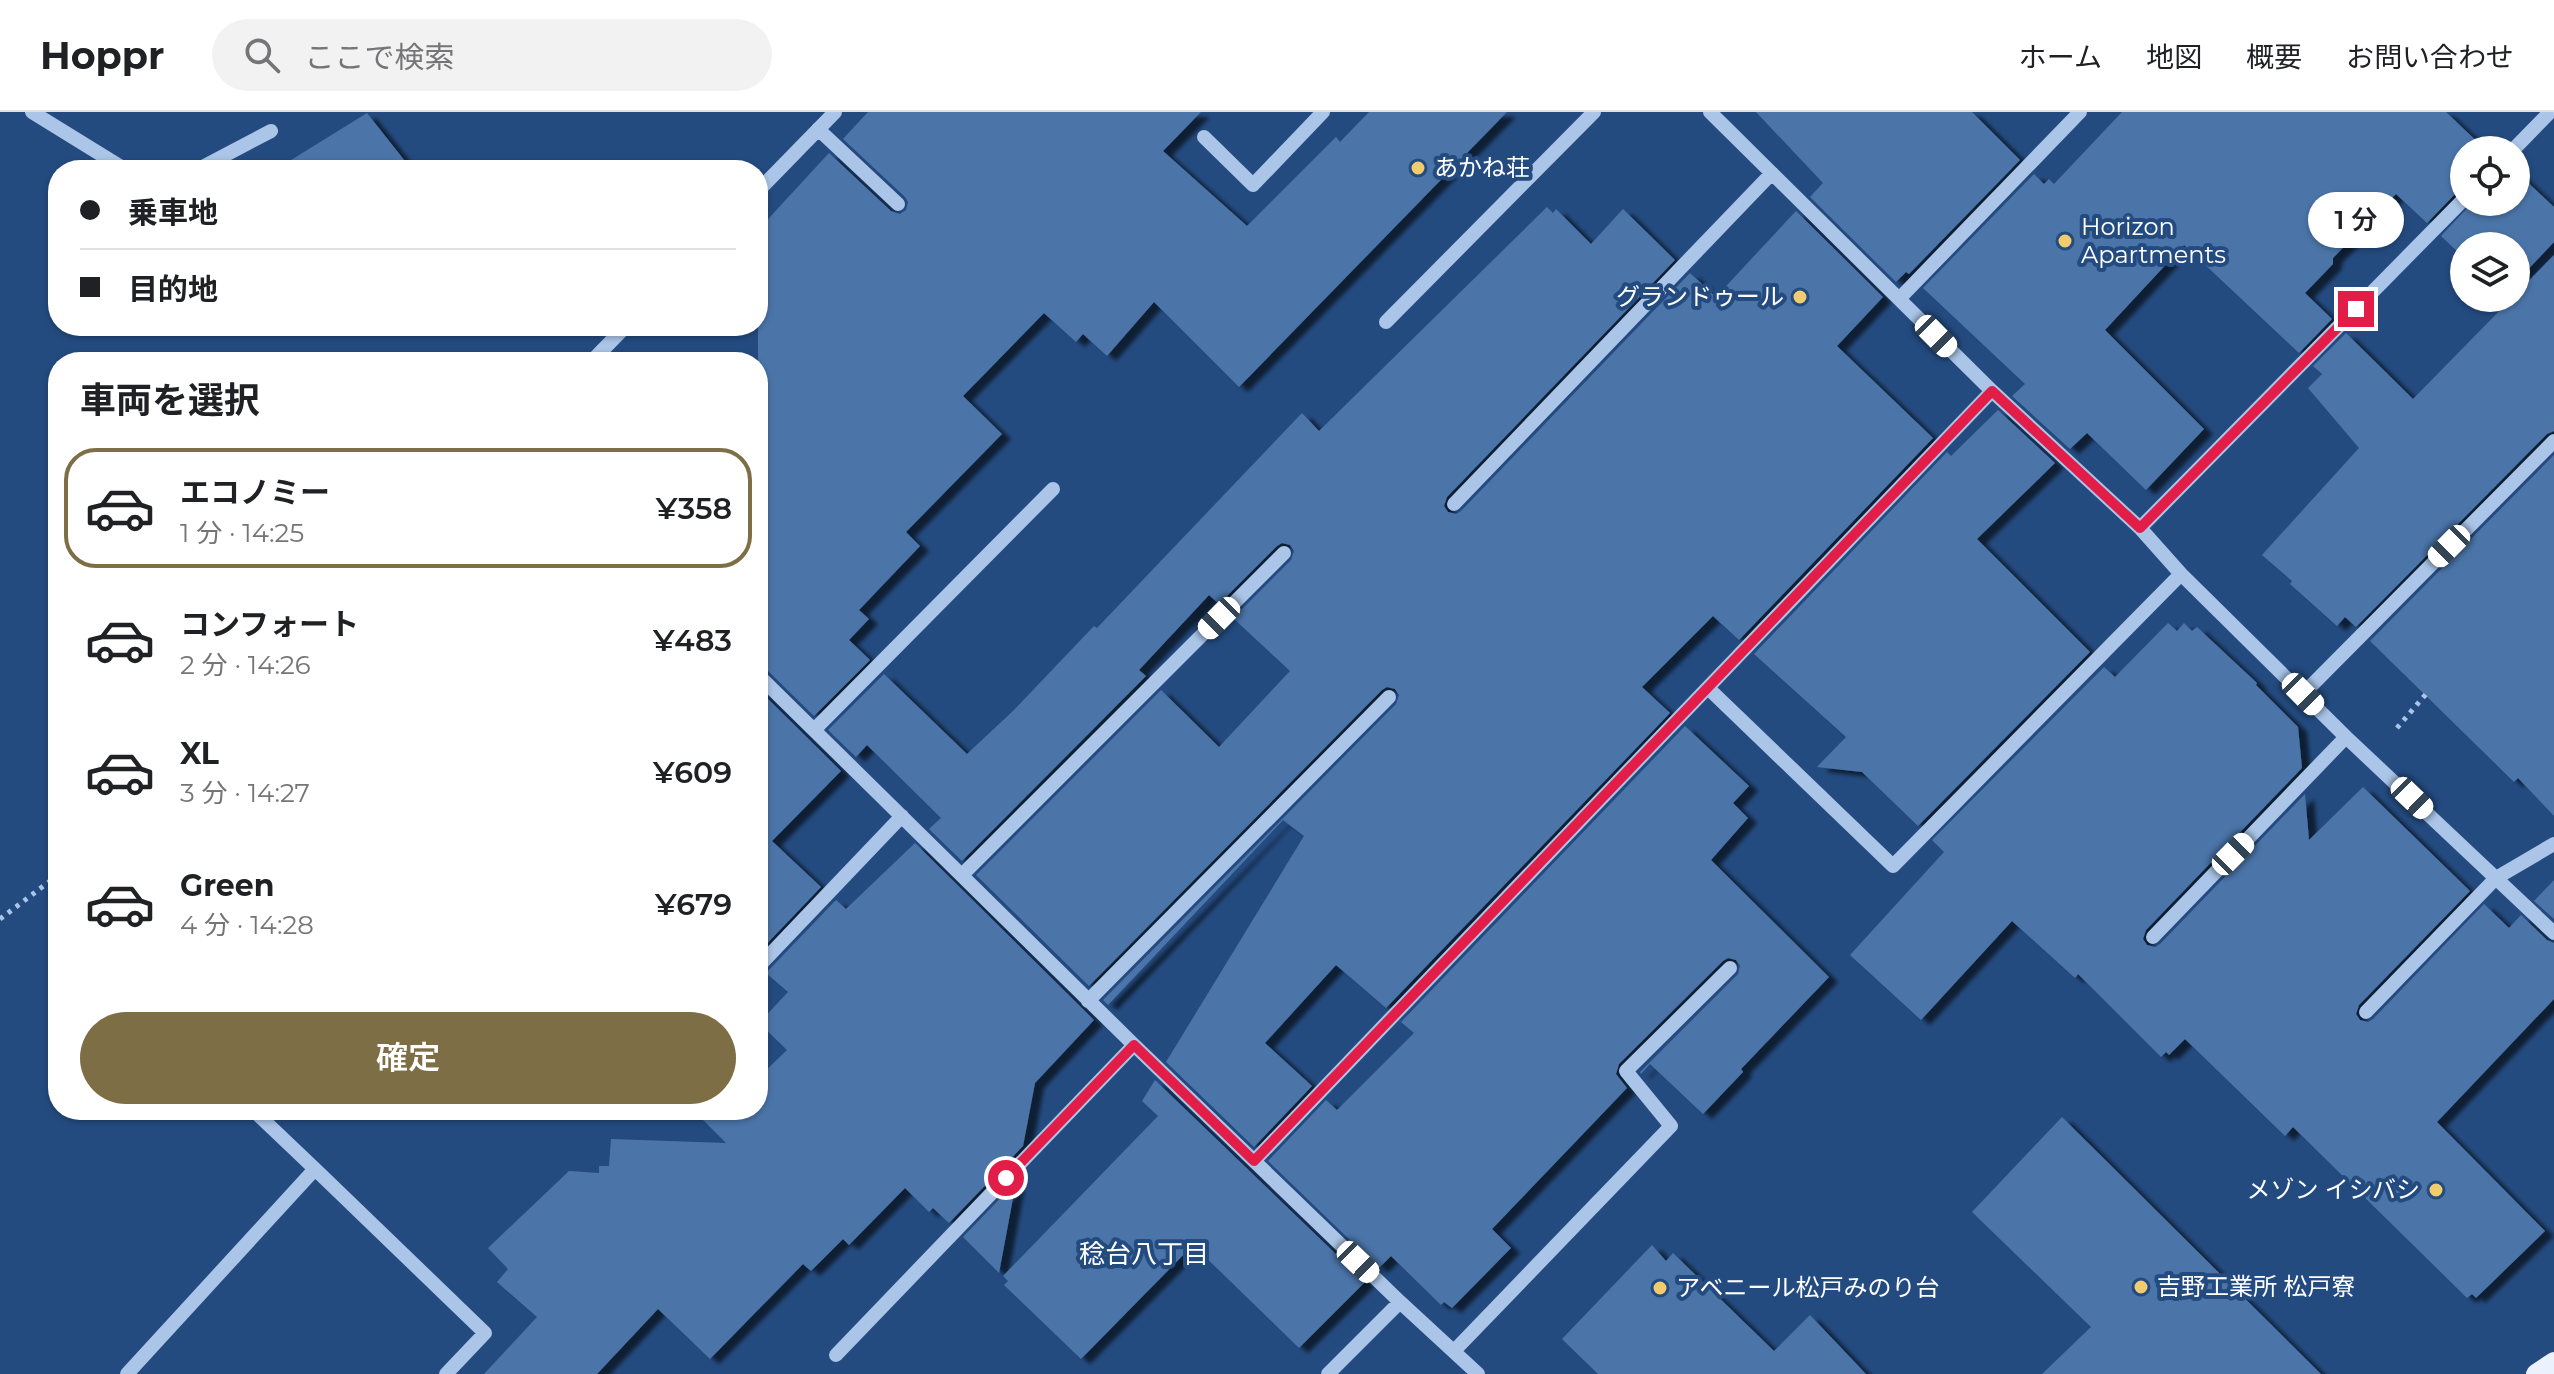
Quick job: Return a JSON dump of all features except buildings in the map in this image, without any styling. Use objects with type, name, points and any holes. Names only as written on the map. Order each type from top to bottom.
[{"type":"main road","points":[[2536,1374],[2554,1362]]},
{"type":"street","points":[[32,112],[110,160]]},
{"type":"street","points":[[768,181],[835,112]]},
{"type":"street","points":[[1204,137],[1253,185],[1323,112]]},
{"type":"street","points":[[1386,322],[1594,112]]},
{"type":"street","points":[[1710,112],[1992,391],[2140,528],[2181,574],[2346,737],[2554,933]]},
{"type":"street","points":[[1899,299],[2080,112]]},
{"type":"street","points":[[2527,136],[2550,112]]},
{"type":"street","points":[[818,129],[898,204]]},
{"type":"street","points":[[216,160],[271,131]]},
{"type":"street","points":[[1454,504],[1772,173]]},
{"type":"street","points":[[2140,528],[2450,213]]},
{"type":"street","points":[[601,352],[616,336]]},
{"type":"street","points":[[1254,1161],[1992,391]]},
{"type":"street","points":[[2303,694],[2554,441]]},
{"type":"street","points":[[814,730],[1053,489]]},
{"type":"street","points":[[962,875],[1284,553]]},
{"type":"street","points":[[1708,688],[1893,866],[2181,574]]},
{"type":"street","points":[[768,690],[814,730],[1088,1001],[1478,1374]]},
{"type":"street","points":[[1088,1001],[1389,697]]},
{"type":"street","points":[[2153,937],[2346,737]]},
{"type":"street","points":[[768,957],[902,816]]},
{"type":"street","points":[[2366,1012],[2496,878],[2554,844]]},
{"type":"street","points":[[1454,1351],[1671,1126],[1626,1071],[1730,968]]},
{"type":"street","points":[[836,1355],[1134,1045]]},
{"type":"street","points":[[264,1120],[485,1333],[446,1374]]},
{"type":"street","points":[[127,1374],[315,1169]]},
{"type":"street","points":[[1328,1374],[1400,1302]]},
{"type":"path","points":[[0,919],[48,883]]},
{"type":"place","name":"あかね荘","points":[[1418,168]]},
{"type":"place","name":"Horizon Apartments","points":[[2065,241]]},
{"type":"place","name":"グランドゥール","points":[[1800,297]]},
{"type":"place","name":"メゾン イシバシ","points":[[2436,1190]]},
{"type":"place","name":"吉野工業所 松戸寮","points":[[2141,1287]]},
{"type":"place","name":"アベニール松戸みのり台","points":[[1660,1288]]},
{"type":"district","name":"稔台八丁目","points":[[1144,1254]]},
{"type":"route","points":[[1006,1178],[1134,1045],[1254,1161],[1992,391],[2140,528],[2356,309]]}]
